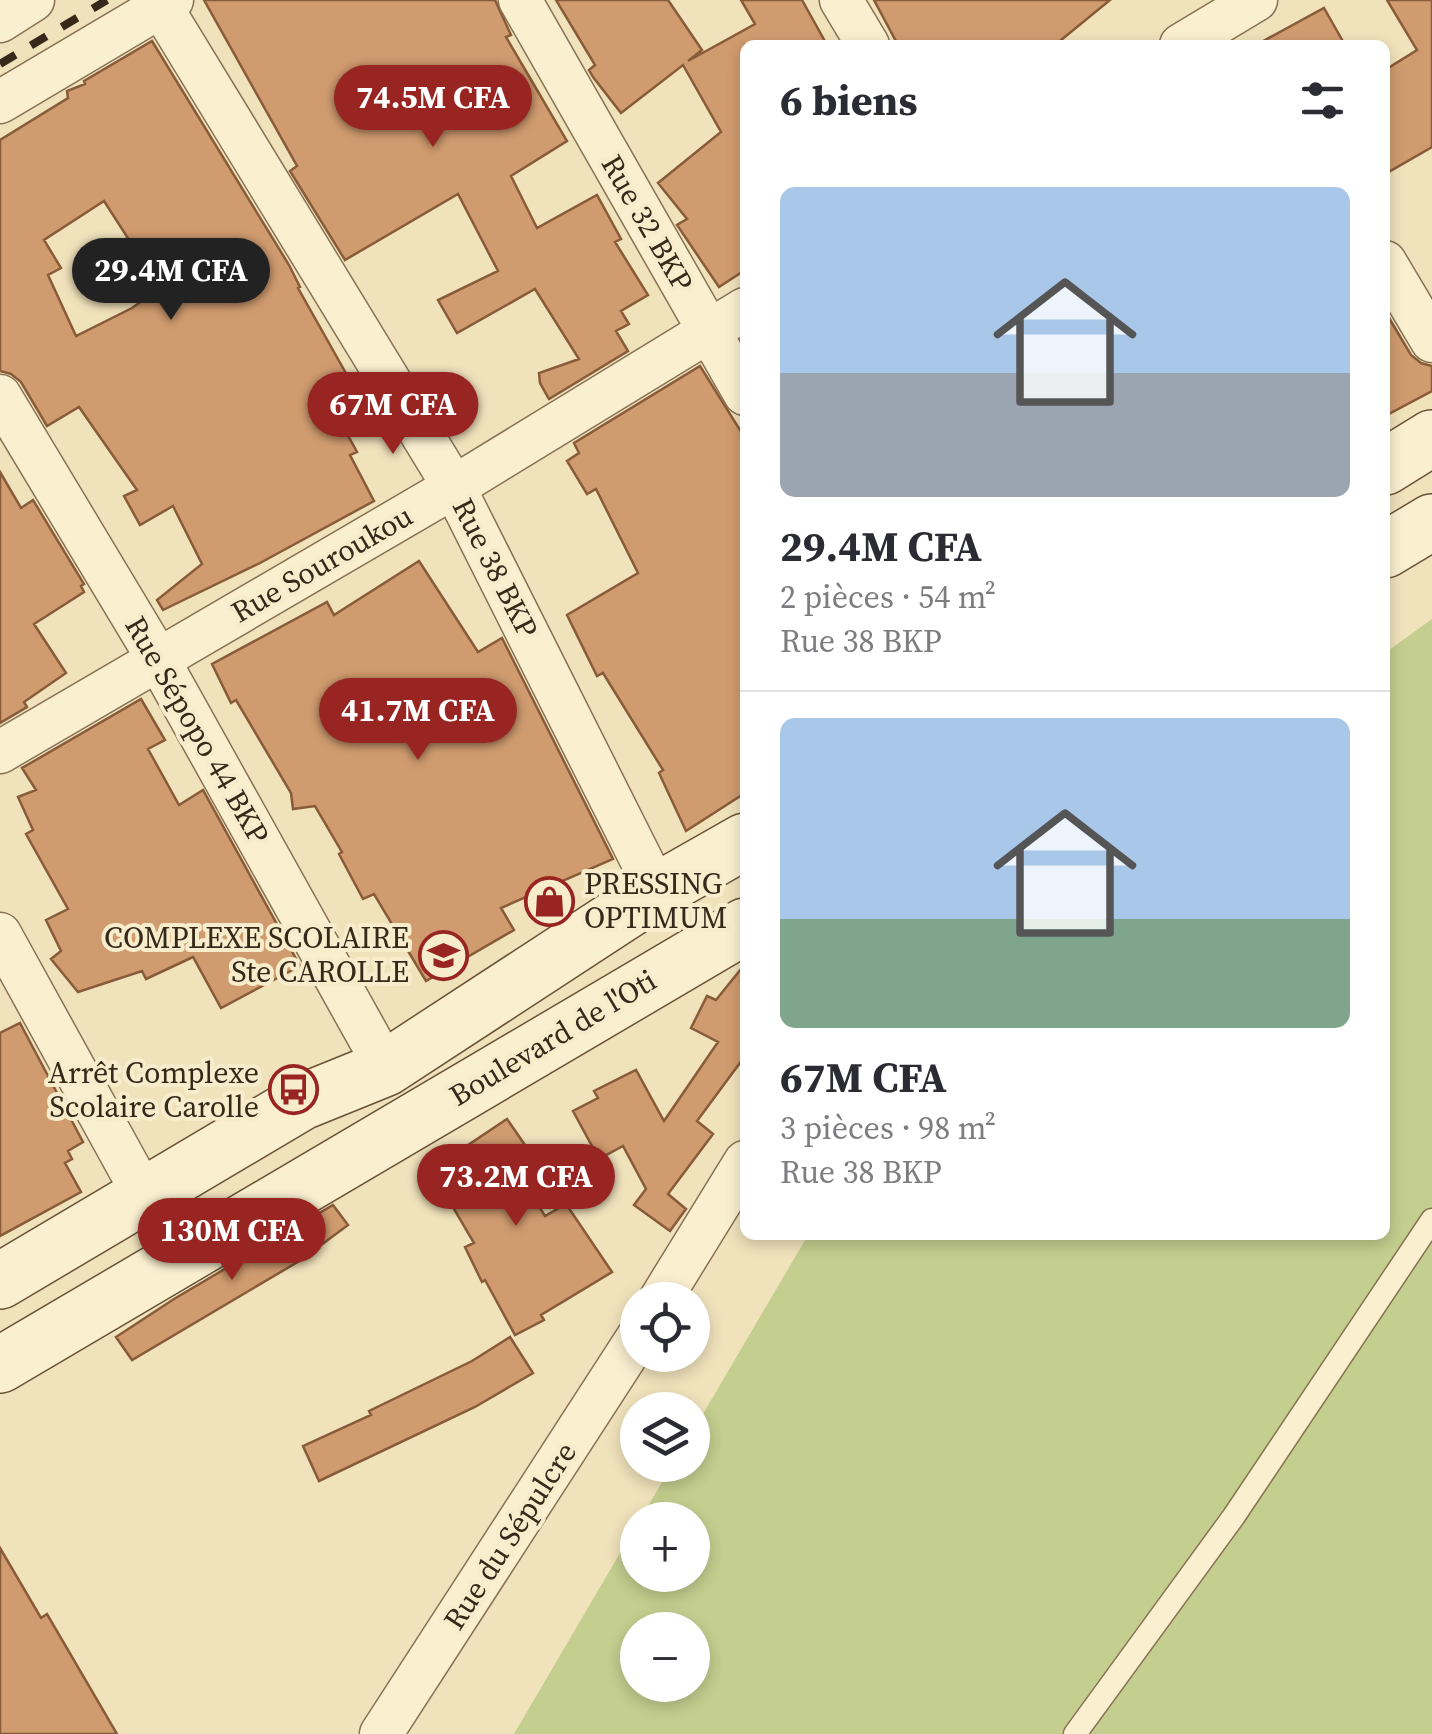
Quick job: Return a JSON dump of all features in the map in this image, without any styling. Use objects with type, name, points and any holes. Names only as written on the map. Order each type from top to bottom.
[{"type":"main road","points":[[1390,464],[1432,438]]},
{"type":"main road","points":[[1390,547],[1432,522]]},
{"type":"main road","name":"Boulevard de l'Oti","points":[[0,1282],[302,1102],[386,1068],[657,892],[740,843]]},
{"type":"main road","name":"Boulevard de l'Oti","points":[[0,1365],[740,929]]},
{"type":"street","points":[[0,21],[33,0]]},
{"type":"street","name":"Rue 32 BKP","points":[[520,0],[740,385]]},
{"type":"street","points":[[841,0],[865,40]]},
{"type":"street","points":[[0,102],[163,2]]},
{"type":"street","name":"Rue 38 BKP","points":[[163,2],[454,487],[657,892]]},
{"type":"street","points":[[1191,40],[1244,14]]},
{"type":"street","points":[[1390,271],[1432,342]]},
{"type":"street","name":"Rue Souroukou","points":[[0,752],[454,487],[740,312]]},
{"type":"street","name":"Rue Sépopo 44 BKP","points":[[0,396],[158,658],[386,1068]]},
{"type":"street","points":[[0,934],[145,1196]]},
{"type":"street","points":[[671,1282],[740,1170]]},
{"type":"street","name":"Rue du Sépulcre","points":[[381,1734],[620,1365]]},
{"type":"lane","points":[[1074,1734],[1234,1516],[1432,1220]]},
{"type":"green space","points":[[1432,619],[1432,1734],[514,1734],[620,1553],[620,1592],[710,1592],[710,1502],[650,1502],[662,1482],[710,1482],[710,1402],[805,1240],[1390,1240],[1390,649]]},
{"type":"building","points":[[204,0],[495,0],[511,35],[506,37],[567,141],[511,176],[537,228],[597,195],[621,239],[615,242],[648,295],[621,311],[629,324],[616,331],[628,351],[549,399],[539,373],[579,359],[535,289],[457,333],[438,300],[498,271],[458,194],[345,260],[290,171],[297,166]]},
{"type":"building","points":[[556,0],[668,0],[702,50],[688,61],[755,24],[741,0],[802,0],[824,40],[740,40],[740,273],[719,287],[677,225],[687,219],[658,183],[721,132],[683,65],[621,113],[589,70],[595,65]]},
{"type":"building","points":[[874,0],[1110,0],[1061,40],[895,40]]},
{"type":"building","points":[[1387,0],[1432,0],[1432,147],[1390,171],[1390,67],[1417,50]]},
{"type":"building","points":[[1324,8],[1342,40],[1265,40]]},
{"type":"building","points":[[152,41],[289,265],[370,416],[345,430],[357,452],[350,455],[374,501],[163,610],[157,600],[202,564],[173,506],[140,525],[124,496],[137,490],[79,407],[47,426],[21,382],[0,371],[0,140],[68,98],[67,91],[85,84],[84,81]],"holes":[[[104,201],[160,288],[132,308],[76,336],[48,275],[61,268],[44,240]]]},
{"type":"building","points":[[1390,320],[1411,355],[1432,366],[1432,391],[1390,413]]},
{"type":"building","points":[[700,366],[740,430],[740,796],[686,831],[659,773],[663,770],[603,673],[597,676],[567,615],[638,573],[596,489],[587,494],[567,461],[579,453],[574,443]]},
{"type":"building","points":[[0,472],[21,508],[33,500],[84,584],[84,592],[34,624],[66,673],[24,702],[27,707],[0,723]]},
{"type":"building","points":[[419,561],[478,652],[502,638],[613,859],[501,908],[514,930],[426,981],[374,894],[363,899],[315,806],[293,809],[291,793],[236,700],[231,703],[212,664],[327,602],[334,615]]},
{"type":"building","points":[[141,699],[165,740],[148,749],[179,805],[203,790],[300,966],[221,1008],[193,957],[146,979],[142,971],[78,992],[51,959],[61,951],[46,920],[68,909],[26,834],[33,830],[18,797],[36,790],[22,768]]},
{"type":"building","points":[[740,970],[740,1063],[697,1121],[713,1134],[668,1194],[686,1209],[670,1231],[634,1205],[646,1189],[623,1146],[599,1159],[573,1111],[598,1098],[594,1091],[636,1070],[664,1121],[718,1042],[691,1028],[707,996],[716,1000]]},
{"type":"building","points":[[20,1023],[83,1142],[68,1151],[72,1159],[65,1163],[81,1192],[0,1236],[0,1033]]},
{"type":"building","points":[[507,1119],[534,1158],[516,1170],[545,1216],[566,1204],[612,1272],[541,1315],[544,1320],[515,1335],[465,1247],[474,1243],[427,1163],[452,1148],[456,1153]]},
{"type":"building","points":[[333,1205],[348,1225],[301,1260],[132,1360],[116,1337],[174,1299]]},
{"type":"building","points":[[510,1337],[533,1373],[475,1407],[319,1481],[303,1446],[371,1415],[369,1411],[472,1361]]},
{"type":"building","points":[[0,1548],[41,1618],[47,1614],[117,1734],[0,1734]]},
{"type":"railway","points":[[0,64],[107,0]]},
{"type":"place","name":"PRESSING OPTIMUM","points":[[549,901]]},
{"type":"place","name":"COMPLEXE SCOLAIRE Ste CAROLLE","points":[[444,955]]},
{"type":"place","name":"Arrêt Complexe Scolaire Carolle","points":[[294,1090]]}]
